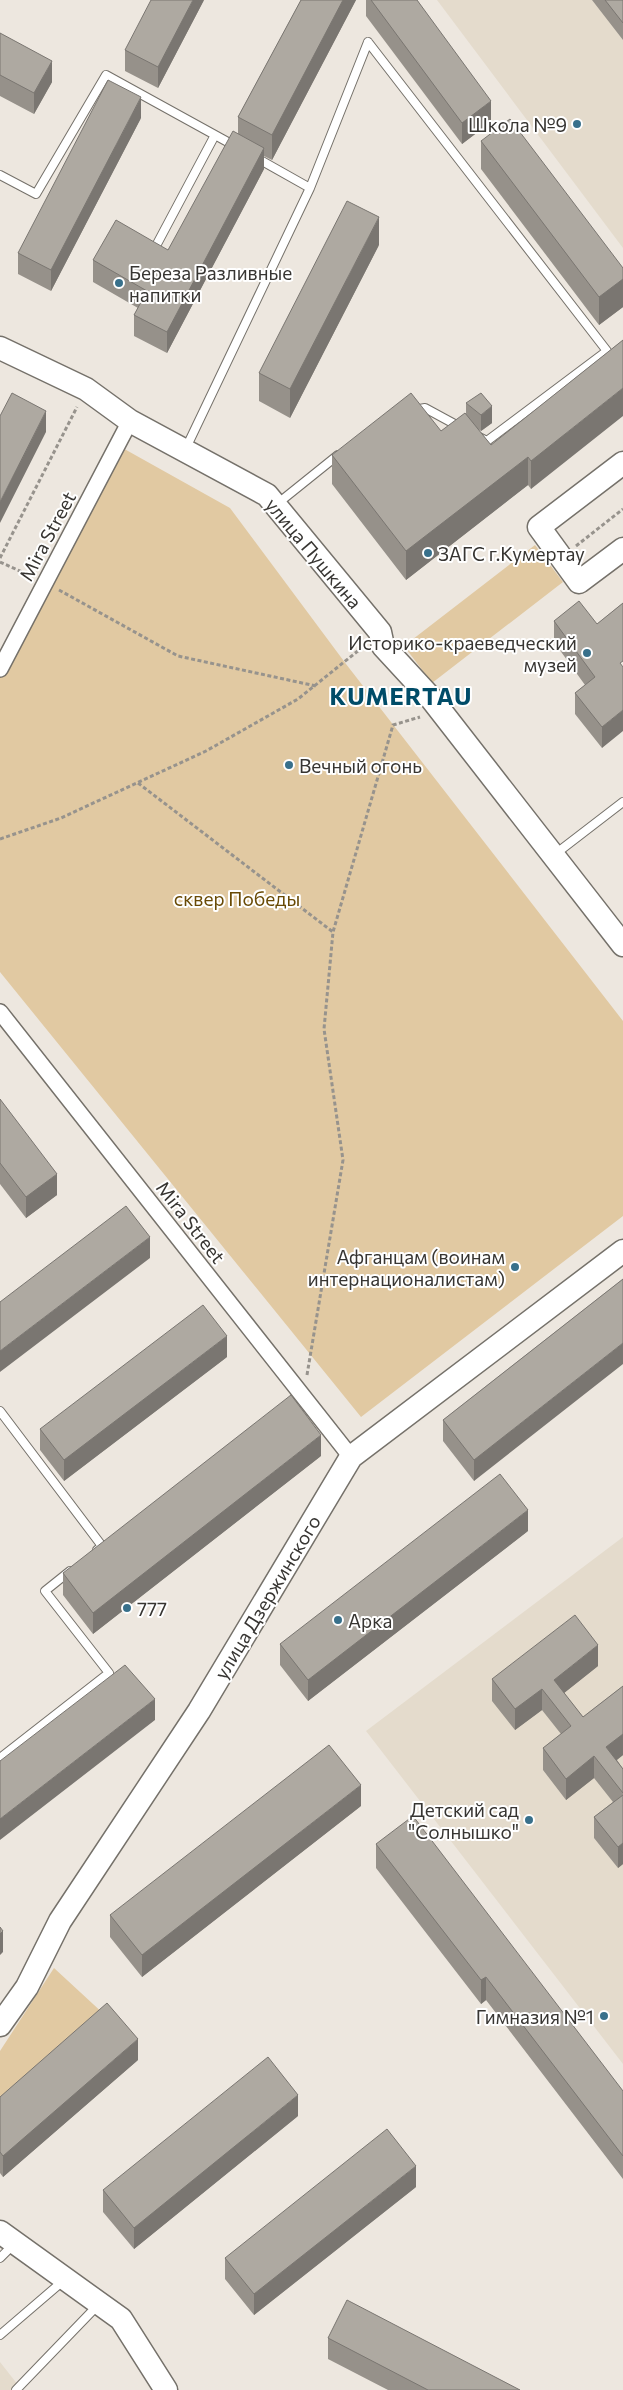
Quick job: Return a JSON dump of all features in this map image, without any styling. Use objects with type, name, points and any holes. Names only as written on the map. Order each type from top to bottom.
[{"type":"street","name":"улица Пушкина","points":[[0,349],[86,389],[130,421],[267,495],[380,632],[383,646],[430,697],[623,945]]},
{"type":"street","name":"Mira Street","points":[[0,669],[130,421]]},
{"type":"street","points":[[623,463],[539,527],[579,582],[623,549]]},
{"type":"street","name":"Mira Street","points":[[0,1012],[351,1457]]},
{"type":"street","name":"улица Дзержинского","points":[[0,2025],[27,1987],[60,1921],[198,1711],[351,1457],[623,1251]]},
{"type":"street","points":[[8,2237],[121,2318],[166,2390]]},
{"type":"lane","points":[[185,451],[310,188],[368,42],[607,351],[487,441],[425,408],[402,412]]},
{"type":"lane","points":[[0,175],[36,194],[106,75],[241,149]]},
{"type":"lane","points":[[157,244],[215,135]]},
{"type":"lane","points":[[250,154],[310,188]]},
{"type":"lane","points":[[276,505],[343,451]]},
{"type":"lane","points":[[553,856],[623,802]]},
{"type":"lane","points":[[0,1411],[102,1546],[88,1557]]},
{"type":"lane","points":[[0,1758],[109,1673],[45,1591],[81,1563]]},
{"type":"lane","points":[[0,2258],[8,2237]]},
{"type":"lane","points":[[0,2336],[65,2279]]},
{"type":"lane","points":[[16,2390],[100,2303]]},
{"type":"path","points":[[86,389],[0,560],[46,582],[178,656],[316,686]]},
{"type":"path","points":[[574,548],[623,509]]},
{"type":"path","points":[[0,839],[61,818],[206,751],[298,699],[380,632]]},
{"type":"path","points":[[303,1398],[343,1160],[324,1029],[334,932],[393,726],[439,710]]},
{"type":"path","points":[[138,782],[334,932]]},
{"type":"shaded area","name":"Школа №9","points":[[437,0],[623,0],[623,248]]},
{"type":"shaded area","name":"Детский сад \"Солнышко\"","points":[[623,1537],[623,2064],[366,1731]]},
{"type":"shaded area","points":[[0,2362],[22,2390],[0,2390]]},
{"type":"green space","name":"сквер Победы","points":[[119,446],[230,508],[346,664],[623,1021],[623,1216],[361,1417],[0,972],[0,675]]},
{"type":"green space","points":[[535,545],[563,582],[432,683],[404,646]]},
{"type":"green space","points":[[54,1968],[106,2016],[0,2110],[0,2051]]},
{"type":"building","points":[[151,0],[193,0],[158,67],[125,50]]},
{"type":"building","points":[[301,0],[343,0],[272,135],[238,117]]},
{"type":"building","points":[[371,0],[417,0],[491,101],[462,123]]},
{"type":"building","points":[[605,0],[623,0],[623,23]]},
{"type":"building","points":[[0,33],[52,61],[34,93],[0,75]]},
{"type":"building","points":[[108,80],[141,97],[51,270],[18,253]]},
{"type":"building","points":[[510,119],[623,268],[623,279],[599,297],[481,141]]},
{"type":"building","points":[[233,131],[264,148],[167,332],[134,315],[147,291],[93,260],[116,220],[168,250]]},
{"type":"building","points":[[347,201],[379,217],[290,389],[259,373]]},
{"type":"building","points":[[623,340],[623,388],[531,461],[528,457],[406,551],[332,455],[411,393],[441,431],[465,413],[491,445]]},
{"type":"building","points":[[12,393],[46,411],[0,502],[0,416]]},
{"type":"building","points":[[481,393],[492,406],[481,415],[466,403]]},
{"type":"building","points":[[579,601],[597,624],[623,603],[623,661],[620,663],[623,667],[623,710],[602,727],[575,693],[595,677],[554,621]]},
{"type":"building","points":[[0,1099],[57,1174],[26,1197],[0,1163]]},
{"type":"building","points":[[126,1206],[150,1237],[0,1351],[0,1302]]},
{"type":"building","points":[[623,1279],[623,1343],[474,1460],[443,1420]]},
{"type":"building","points":[[203,1305],[227,1336],[64,1460],[40,1429]]},
{"type":"building","points":[[291,1395],[321,1435],[93,1613],[63,1573]]},
{"type":"building","points":[[500,1474],[528,1510],[308,1680],[280,1644]]},
{"type":"building","points":[[575,1615],[598,1645],[554,1680],[583,1717],[623,1686],[623,1734],[606,1747],[623,1769],[623,1793],[594,1756],[566,1779],[543,1748],[571,1726],[542,1689],[515,1709],[492,1679]]},
{"type":"building","points":[[125,1665],[155,1699],[0,1819],[0,1761]]},
{"type":"building","points":[[329,1745],[361,1785],[142,1955],[110,1915]]},
{"type":"building","points":[[623,1795],[623,1843],[618,1847],[594,1817]]},
{"type":"building","points":[[413,1816],[623,2091],[623,2156],[486,1977],[481,1980],[376,1844]]},
{"type":"building","points":[[107,2003],[138,2039],[3,2156],[0,2152],[0,2097]]},
{"type":"building","points":[[268,2057],[298,2095],[134,2228],[103,2190]]},
{"type":"building","points":[[387,2129],[416,2166],[254,2294],[225,2258]]},
{"type":"building","points":[[347,2300],[520,2390],[428,2390],[328,2338]]},
{"type":"place","name":"Школа №9","points":[[577,124]]},
{"type":"place","name":"Береза Разливные напитки","points":[[119,283]]},
{"type":"place","name":"ЗАГС г.Кумертау","points":[[428,553]]},
{"type":"place","name":"Историко-краеведческий музей","points":[[587,653]]},
{"type":"place","name":"Вечный огонь","points":[[289,765]]},
{"type":"place","name":"Афганцам (воинам интернационалистам)","points":[[515,1267]]},
{"type":"place","name":"777","points":[[127,1608]]},
{"type":"place","name":"Арка","points":[[338,1620]]},
{"type":"place","name":"Детский сад \"Солнышко\"","points":[[529,1820]]},
{"type":"place","name":"Гимназия №1","points":[[604,2016]]},
{"type":"district","name":"KUMERTAU","points":[[401,695]]}]
